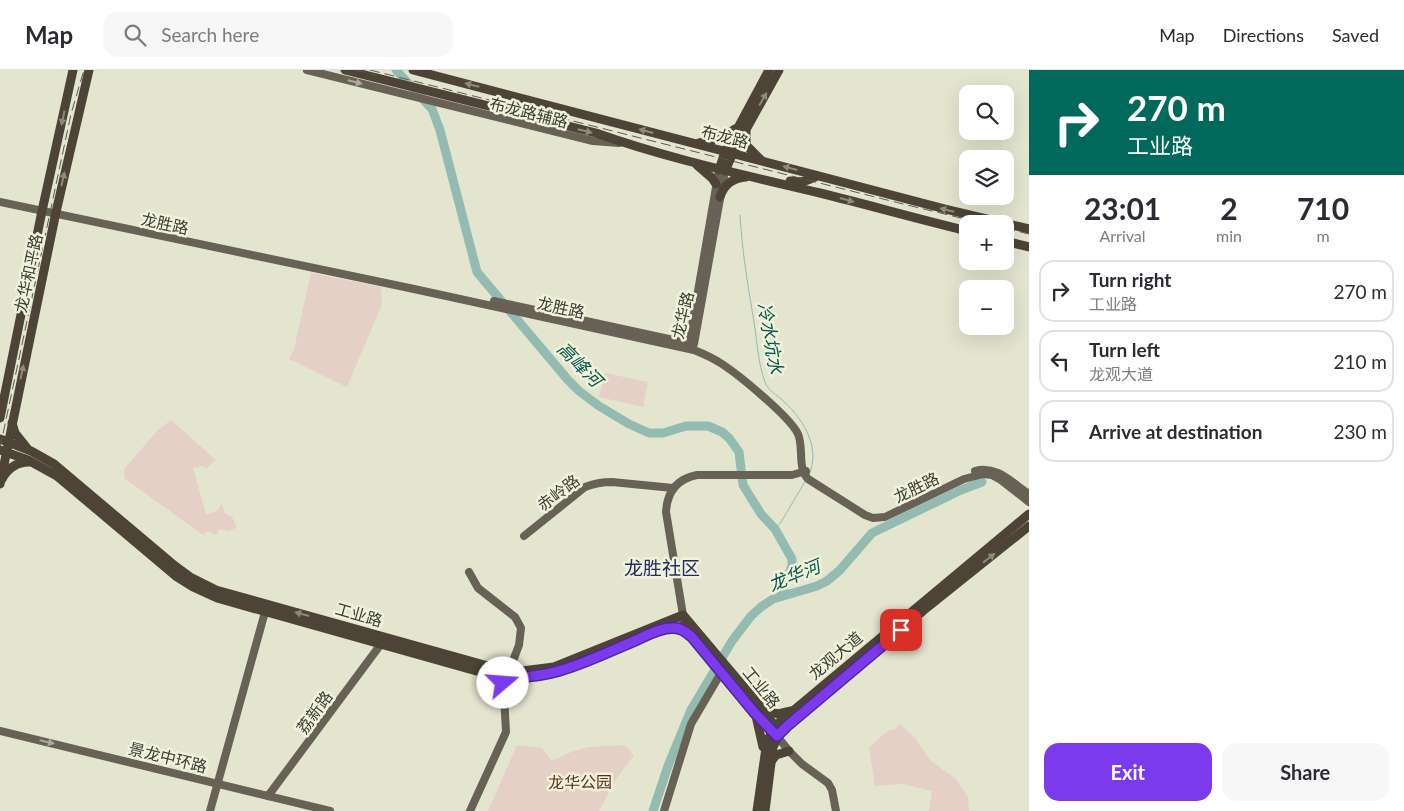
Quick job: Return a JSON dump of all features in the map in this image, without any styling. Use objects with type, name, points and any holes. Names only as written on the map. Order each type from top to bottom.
[{"type":"main road","name":"龙华和平路","points":[[0,416],[73,70]]},
{"type":"main road","name":"龙华和平路","points":[[0,484],[4,440],[12,420],[56,212],[89,70]]},
{"type":"main road","name":"布龙路辅路","points":[[307,70],[593,141],[623,143]]},
{"type":"main road","name":"布龙路","points":[[345,70],[596,133],[623,143],[749,177],[959,229]]},
{"type":"main road","name":"布龙路","points":[[413,70],[693,144],[1029,229]]},
{"type":"main road","name":"龙华路","points":[[691,345],[716,184],[769,70]]},
{"type":"main road","name":"龙华路","points":[[743,125],[779,70]]},
{"type":"main road","points":[[693,144],[722,138],[743,125],[746,145],[763,161]]},
{"type":"main road","points":[[692,162],[712,178],[716,184]]},
{"type":"main road","points":[[723,170],[735,168],[798,183],[817,176]]},
{"type":"main road","name":"龙华路","points":[[691,345],[720,197],[723,170]]},
{"type":"main road","points":[[720,197],[724,188],[730,182],[737,178],[749,177]]},
{"type":"main road","points":[[805,182],[812,192]]},
{"type":"main road","name":"龙胜路","points":[[0,197],[147,235],[502,305],[515,311],[691,345]]},
{"type":"main road","name":"龙胜路","points":[[0,202],[43,209]]},
{"type":"main road","name":"龙胜路","points":[[56,212],[691,345],[729,369],[786,418],[799,438],[808,475],[865,515],[877,518],[889,516],[964,480],[983,474],[1001,480],[1029,502]]},
{"type":"main road","points":[[1014,243],[1029,247]]},
{"type":"main road","points":[[12,420],[15,433],[31,451]]},
{"type":"main road","name":"工业路","points":[[4,440],[59,462],[175,566],[190,577],[216,590],[488,666],[505,673],[564,664],[682,618]]},
{"type":"main road","name":"工业路","points":[[3,451],[36,464],[57,476],[157,562],[185,582],[217,598],[465,668],[523,677],[549,674],[661,630],[682,618]]},
{"type":"main road","points":[[0,484],[8,471],[16,464],[24,462],[36,464]]},
{"type":"main road","name":"龙胜路","points":[[808,475],[874,513],[886,511],[962,475],[984,469],[995,471],[1029,494]]},
{"type":"main road","points":[[682,618],[666,512],[667,502],[673,488],[684,479],[690,477],[735,474],[808,475]]},
{"type":"main road","name":"赤岭路","points":[[524,536],[586,487],[593,484],[612,482],[673,488]]},
{"type":"main road","name":"龙观大道","points":[[775,731],[797,707],[1029,514]]},
{"type":"main road","name":"龙观大道","points":[[775,731],[787,726],[924,610],[1029,526]]},
{"type":"main road","points":[[469,572],[478,588],[510,613],[521,626],[513,661],[505,673],[506,732],[470,811]]},
{"type":"main road","points":[[210,811],[265,612]]},
{"type":"main road","name":"工业路","points":[[682,618],[692,637],[715,660]]},
{"type":"main road","name":"工业路","points":[[682,618],[722,670],[775,731]]},
{"type":"main road","points":[[661,630],[677,628],[692,637]]},
{"type":"main road","name":"荔新路","points":[[268,796],[381,644]]},
{"type":"main road","points":[[664,811],[697,711],[722,670]]},
{"type":"main road","points":[[764,754],[756,709],[778,714],[797,707]]},
{"type":"main road","name":"景龙中环路","points":[[0,731],[330,811]]},
{"type":"main road","points":[[775,731],[789,751],[802,764],[828,783],[832,790],[836,811]]},
{"type":"main road","points":[[757,811],[766,741],[775,731]]},
{"type":"main road","points":[[765,811],[775,731]]},
{"type":"main road","points":[[770,763],[776,755],[789,751]]},
{"type":"green space","points":[[311,273],[381,287],[382,304],[347,387],[289,359],[294,349]]},
{"type":"green space","points":[[605,373],[648,382],[643,407],[599,397]]},
{"type":"green space","points":[[171,420],[216,460],[206,468],[202,466],[193,468],[206,514],[215,512],[222,504],[225,514],[232,517],[237,527],[229,531],[220,529],[216,535],[208,531],[203,535],[124,478],[124,469],[158,430]]},
{"type":"green space","points":[[900,724],[916,739],[930,760],[956,779],[968,797],[969,811],[929,811],[932,791],[903,784],[875,786],[869,748],[886,732],[895,729]]},
{"type":"green space","name":"龙华公园","points":[[517,745],[542,748],[552,761],[571,752],[588,747],[625,745],[634,755],[615,781],[599,811],[488,811]]},
{"type":"waterway","name":"高峰河","points":[[396,70],[432,109],[440,130],[477,272],[568,380],[599,406],[629,424],[649,433],[663,433],[686,426],[708,426],[722,432],[729,438],[739,452],[743,485],[761,514],[775,529],[792,559],[792,566],[781,595]]},
{"type":"waterway","name":"冷水坑水","points":[[740,215],[742,242],[759,360],[768,387],[788,405],[807,432],[813,453],[809,475]]},
{"type":"waterway","name":"冷水坑水","points":[[775,529],[806,480]]},
{"type":"waterway","name":"龙华河","points":[[653,811],[668,766],[691,710],[732,641],[751,616],[773,599],[817,586],[827,581],[840,570],[872,533],[961,490],[982,482]]},
{"type":"railway","points":[[0,448],[71,114],[84,70]]},
{"type":"railway","points":[[356,70],[376,75]]},
{"type":"railway","points":[[370,70],[959,217]]},
{"type":"railway","points":[[1014,230],[1029,234]]},
{"type":"district","name":"龙胜社区","points":[[662,567]]},
{"type":"route","points":[[503,683],[503,676],[536,676],[565,670],[661,630],[673,627],[688,633],[692,637],[754,712],[777,736],[901,630]]}]
